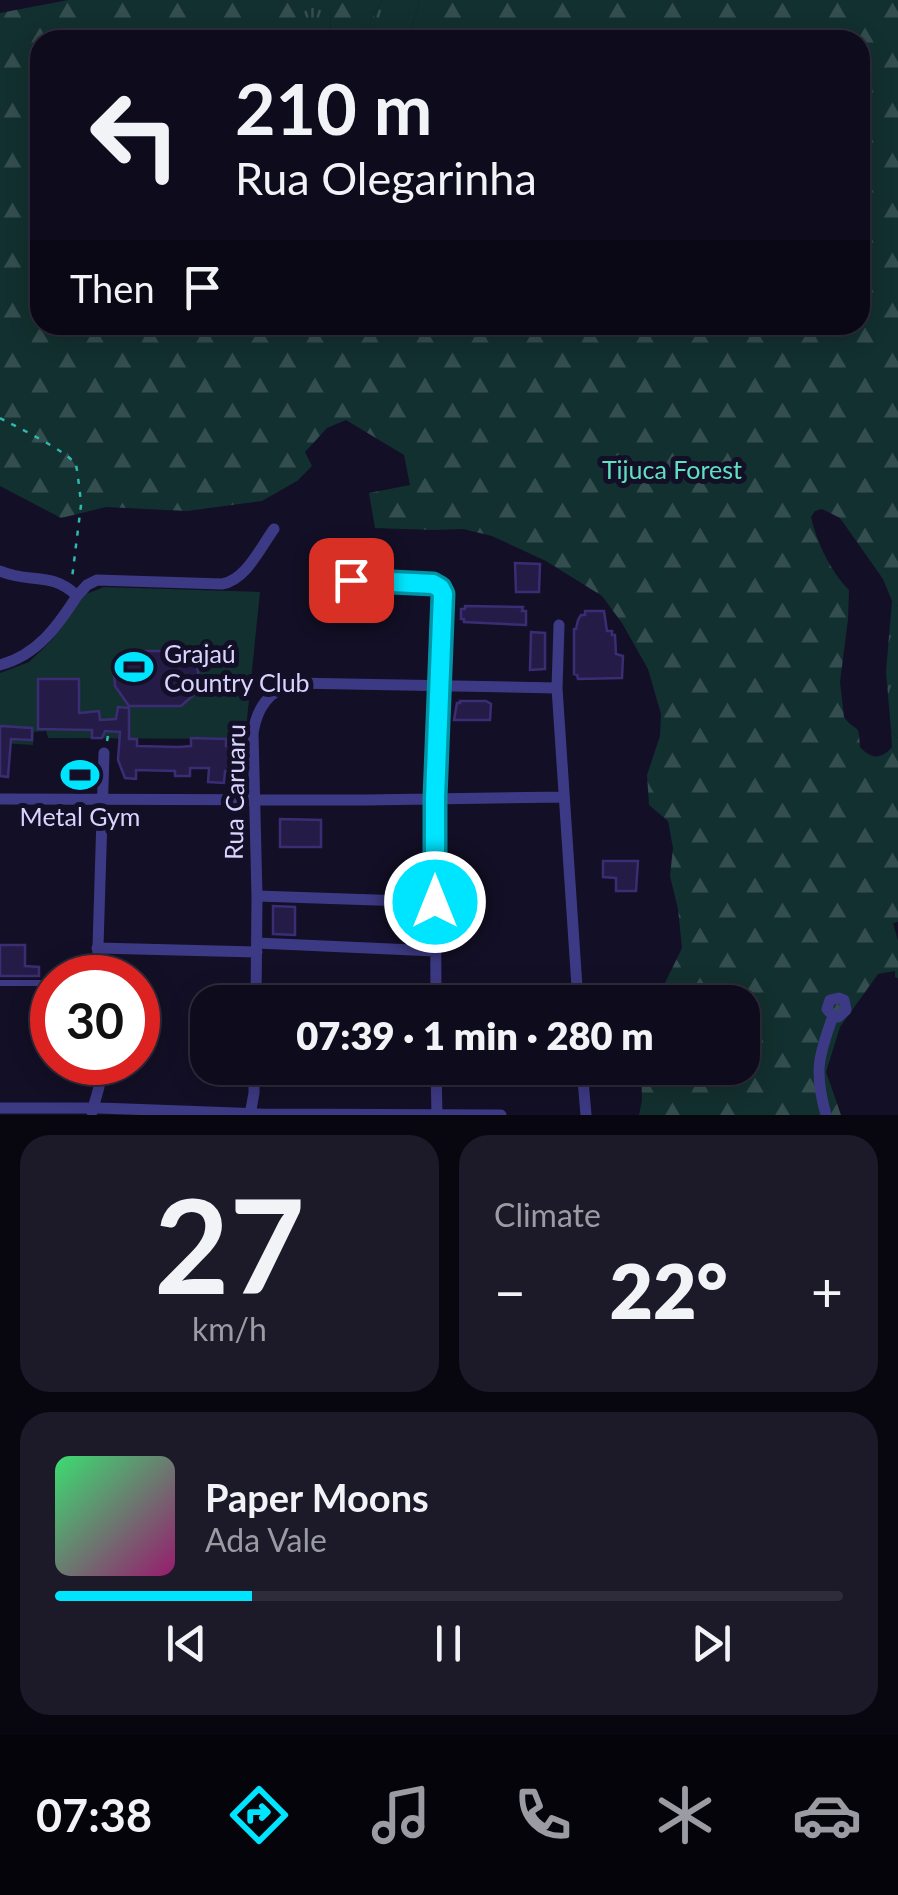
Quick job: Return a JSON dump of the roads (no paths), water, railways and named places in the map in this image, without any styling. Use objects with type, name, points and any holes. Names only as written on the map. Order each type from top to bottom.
[{"type":"street","points":[[0,666],[42,644],[60,622],[74,593],[87,585],[98,580],[232,582],[274,529]]},
{"type":"street","points":[[0,571],[25,579],[54,580],[74,593]]},
{"type":"street","points":[[351,580],[433,584],[443,594],[435,798],[436,985]]},
{"type":"street","points":[[559,625],[557,688],[577,985]]},
{"type":"street","name":"Rua Caruaru","points":[[256,985],[253,733],[255,718],[275,691],[294,683],[557,688]]},
{"type":"street","points":[[97,955],[104,753]]},
{"type":"street","points":[[0,799],[564,797]]},
{"type":"street","points":[[256,896],[435,902]]},
{"type":"street","points":[[97,948],[436,951]]},
{"type":"street","points":[[826,1115],[818,1064],[833,1016]]},
{"type":"street","points":[[99,1085],[100,1112]]},
{"type":"street","points":[[255,1085],[256,1114]]},
{"type":"street","points":[[433,1115],[435,1085]]},
{"type":"street","points":[[583,1085],[586,1115]]},
{"type":"street","points":[[0,1108],[501,1115]]},
{"type":"lane","points":[[0,983],[30,984]]},
{"type":"place","name":"Grajaú Country Club","points":[[134,667]]},
{"type":"place","name":"Metal Gym","points":[[80,775]]},
{"type":"park label","name":"Tijuca Forest","points":[[672,469]]}]
